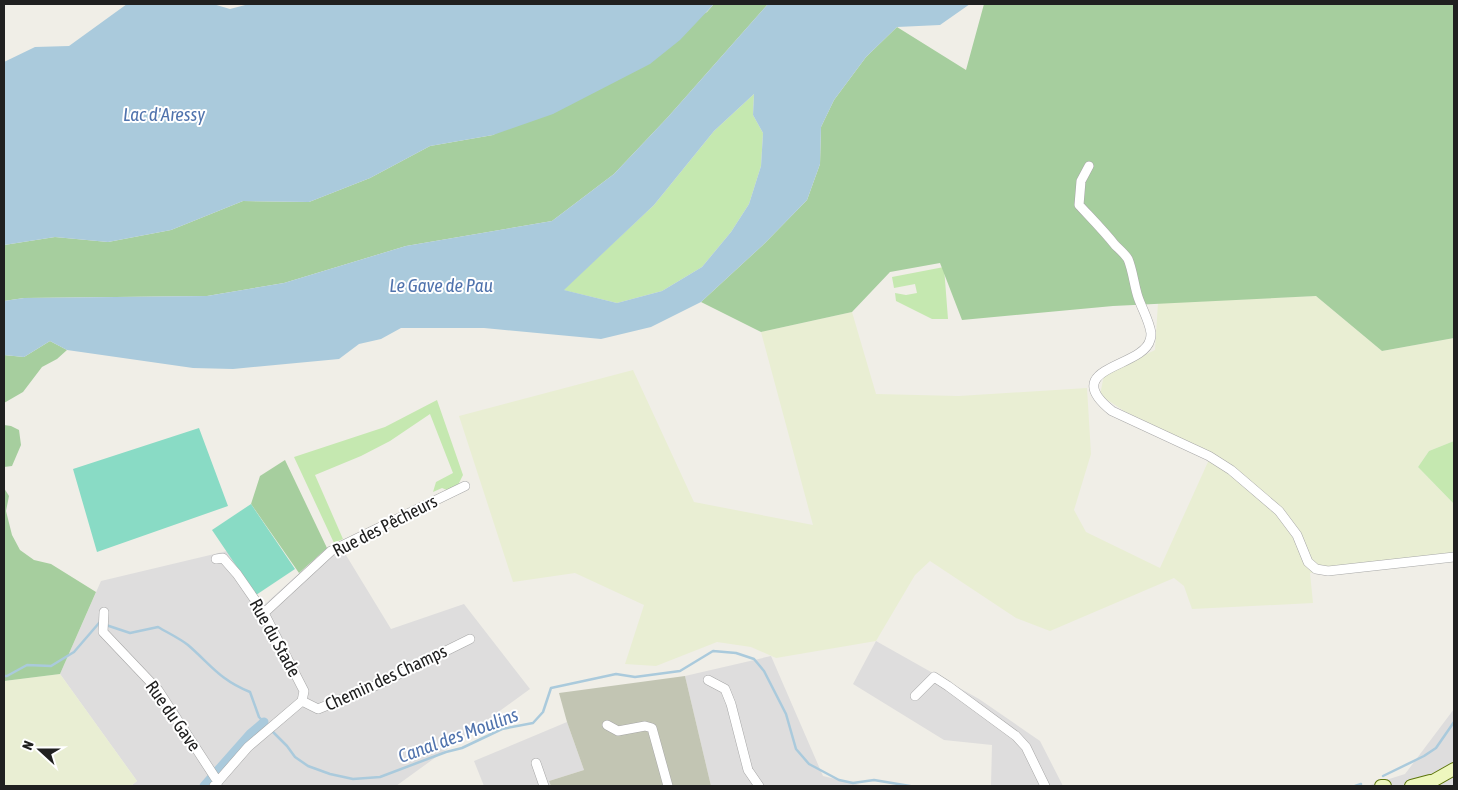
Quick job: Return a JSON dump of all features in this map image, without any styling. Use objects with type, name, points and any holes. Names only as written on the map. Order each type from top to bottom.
[{"type":"main road","points":[[1411,786],[1428,783],[1454,769]]},
{"type":"street","points":[[1090,166],[1081,181],[1079,205],[1127,258],[1138,297],[1149,326],[1151,338],[1146,349],[1133,358],[1108,368],[1099,376],[1094,386],[1095,393],[1100,402],[1112,411],[1209,456],[1231,470],[1279,512],[1297,535],[1308,562],[1316,569],[1328,571],[1454,557]]},
{"type":"street","name":"Rue des Pêcheurs","points":[[264,613],[331,551],[465,486]]},
{"type":"street","name":"Rue du Stade","points":[[215,780],[248,747],[302,702],[304,691],[264,613],[223,558],[216,559]]},
{"type":"street","name":"Rue du Gave","points":[[104,616],[103,632],[158,690],[215,780]]},
{"type":"street","name":"Chemin des Champs","points":[[302,702],[318,710],[377,685],[470,639]]},
{"type":"street","points":[[915,696],[934,677],[948,686],[1016,736],[1026,747],[1045,786]]},
{"type":"street","points":[[708,680],[724,690],[731,704],[748,770],[759,786]]},
{"type":"street","points":[[607,725],[618,731],[645,726],[652,728],[668,786]]},
{"type":"street","points":[[536,763],[544,786]]},
{"type":"shaded area","points":[[1316,296],[1382,351],[1454,338],[1454,441],[1429,451],[1418,467],[1454,504],[1454,560],[1310,573],[1313,603],[1192,609],[1184,586],[1174,578],[1050,631],[1016,618],[930,561],[915,575],[876,641],[776,658],[751,647],[717,642],[656,666],[625,664],[644,605],[575,573],[513,582],[459,416],[633,370],[694,502],[813,525],[761,332],[852,312],[876,394],[959,396],[1087,388],[1091,454],[1074,510],[1086,532],[1160,568],[1212,453],[1124,411],[1100,395],[1104,375],[1155,350],[1158,303]]},
{"type":"shaded area","points":[[338,542],[391,629],[464,604],[530,689],[396,786],[131,786],[137,781],[60,674],[101,581],[227,551],[264,605],[327,548]]},
{"type":"shaded area","points":[[876,641],[979,699],[1040,741],[1063,786],[991,786],[992,745],[944,740],[853,684]]},
{"type":"shaded area","points":[[771,656],[823,776],[864,786],[711,786],[685,676]]},
{"type":"shaded area","points":[[60,674],[137,781],[131,786],[4,786],[4,681]]},
{"type":"shaded area","points":[[685,676],[711,786],[551,786],[549,781],[584,770],[559,693]]},
{"type":"shaded area","points":[[1454,709],[1454,786],[1367,786],[1405,774]]},
{"type":"shaded area","points":[[567,722],[584,770],[549,781],[551,786],[484,786],[474,761]]},
{"type":"green space","points":[[714,4],[768,4],[668,117],[614,174],[552,221],[406,246],[284,283],[207,296],[24,298],[4,301],[4,245],[55,237],[108,242],[171,230],[243,201],[309,202],[370,178],[430,146],[493,135],[707,12]]},
{"type":"green space","points":[[984,4],[1454,4],[1454,338],[1382,351],[1316,296],[1113,306],[962,320],[940,263],[890,272],[852,312],[761,332],[701,302],[765,243],[807,200],[820,164],[821,127],[834,100],[866,57],[897,27],[966,70]]},
{"type":"green space","points":[[754,94],[753,115],[763,133],[761,166],[749,204],[731,232],[702,267],[662,291],[617,303],[563,290],[654,205],[714,131]]},
{"type":"green space","points":[[944,267],[948,319],[932,319],[896,301],[895,293],[906,295],[917,293],[915,284],[894,288],[892,277]]},
{"type":"green space","points":[[50,341],[67,350],[57,359],[42,367],[23,392],[4,403],[4,355],[24,357]]},
{"type":"green space","points":[[437,400],[463,475],[458,485],[447,490],[442,488],[433,492],[436,482],[453,473],[430,414],[390,441],[361,456],[315,475],[343,539],[334,543],[294,457],[385,427]]},
{"type":"green space","points":[[4,425],[19,430],[21,445],[12,466],[4,467]]},
{"type":"green space","points":[[199,428],[228,506],[97,552],[73,469]]},
{"type":"green space","points":[[1454,441],[1454,504],[1418,467],[1429,451]]},
{"type":"green space","points":[[285,460],[327,548],[299,573],[251,504],[260,476]]},
{"type":"green space","points":[[4,488],[9,496],[6,511],[12,535],[20,550],[34,560],[51,564],[96,592],[60,674],[4,681]]},
{"type":"green space","points":[[251,504],[295,569],[256,595],[212,530]]},
{"type":"water","name":"Lac d'Aressy","points":[[127,4],[213,4],[230,9],[249,4],[714,4],[680,40],[650,64],[553,114],[493,135],[430,146],[370,178],[309,202],[243,201],[171,230],[108,242],[55,237],[4,245],[4,62],[35,47],[69,46]]},
{"type":"water","name":"Le Gave de Pau","points":[[768,4],[970,4],[940,25],[897,27],[866,57],[834,100],[821,127],[820,164],[807,200],[765,243],[701,302],[651,327],[601,339],[484,328],[401,328],[381,339],[359,344],[339,359],[233,369],[193,368],[67,350],[50,341],[24,357],[4,355],[4,301],[24,298],[207,296],[284,283],[406,246],[552,221],[614,174],[668,117]],"holes":[[[754,94],[753,115],[763,133],[761,166],[749,204],[731,232],[702,267],[662,291],[617,303],[564,290],[654,205],[714,131]]]},
{"type":"waterway","points":[[4,676],[27,665],[51,666],[74,652],[101,623]]},
{"type":"waterway","name":"Canal des Moulins","points":[[106,625],[130,633],[158,627],[181,640],[216,672],[250,692],[259,717],[268,727]]},
{"type":"waterway","name":"Canal des Moulins","points":[[272,731],[295,757],[308,766],[330,774],[353,779],[380,777],[446,752],[462,748],[502,729],[533,723],[543,712],[551,688],[616,674],[635,677],[680,671],[713,651],[736,653],[754,659],[764,671],[786,714],[796,749],[809,764],[839,780],[853,783],[874,780],[910,786]]},
{"type":"waterway","points":[[204,786],[250,734],[264,722]]},
{"type":"waterway","name":"Canal des Moulins","points":[[1383,776],[1436,748],[1454,722]]},
{"type":"waterway","name":"Canal des Moulins","points":[[1355,786],[1361,784]]}]
